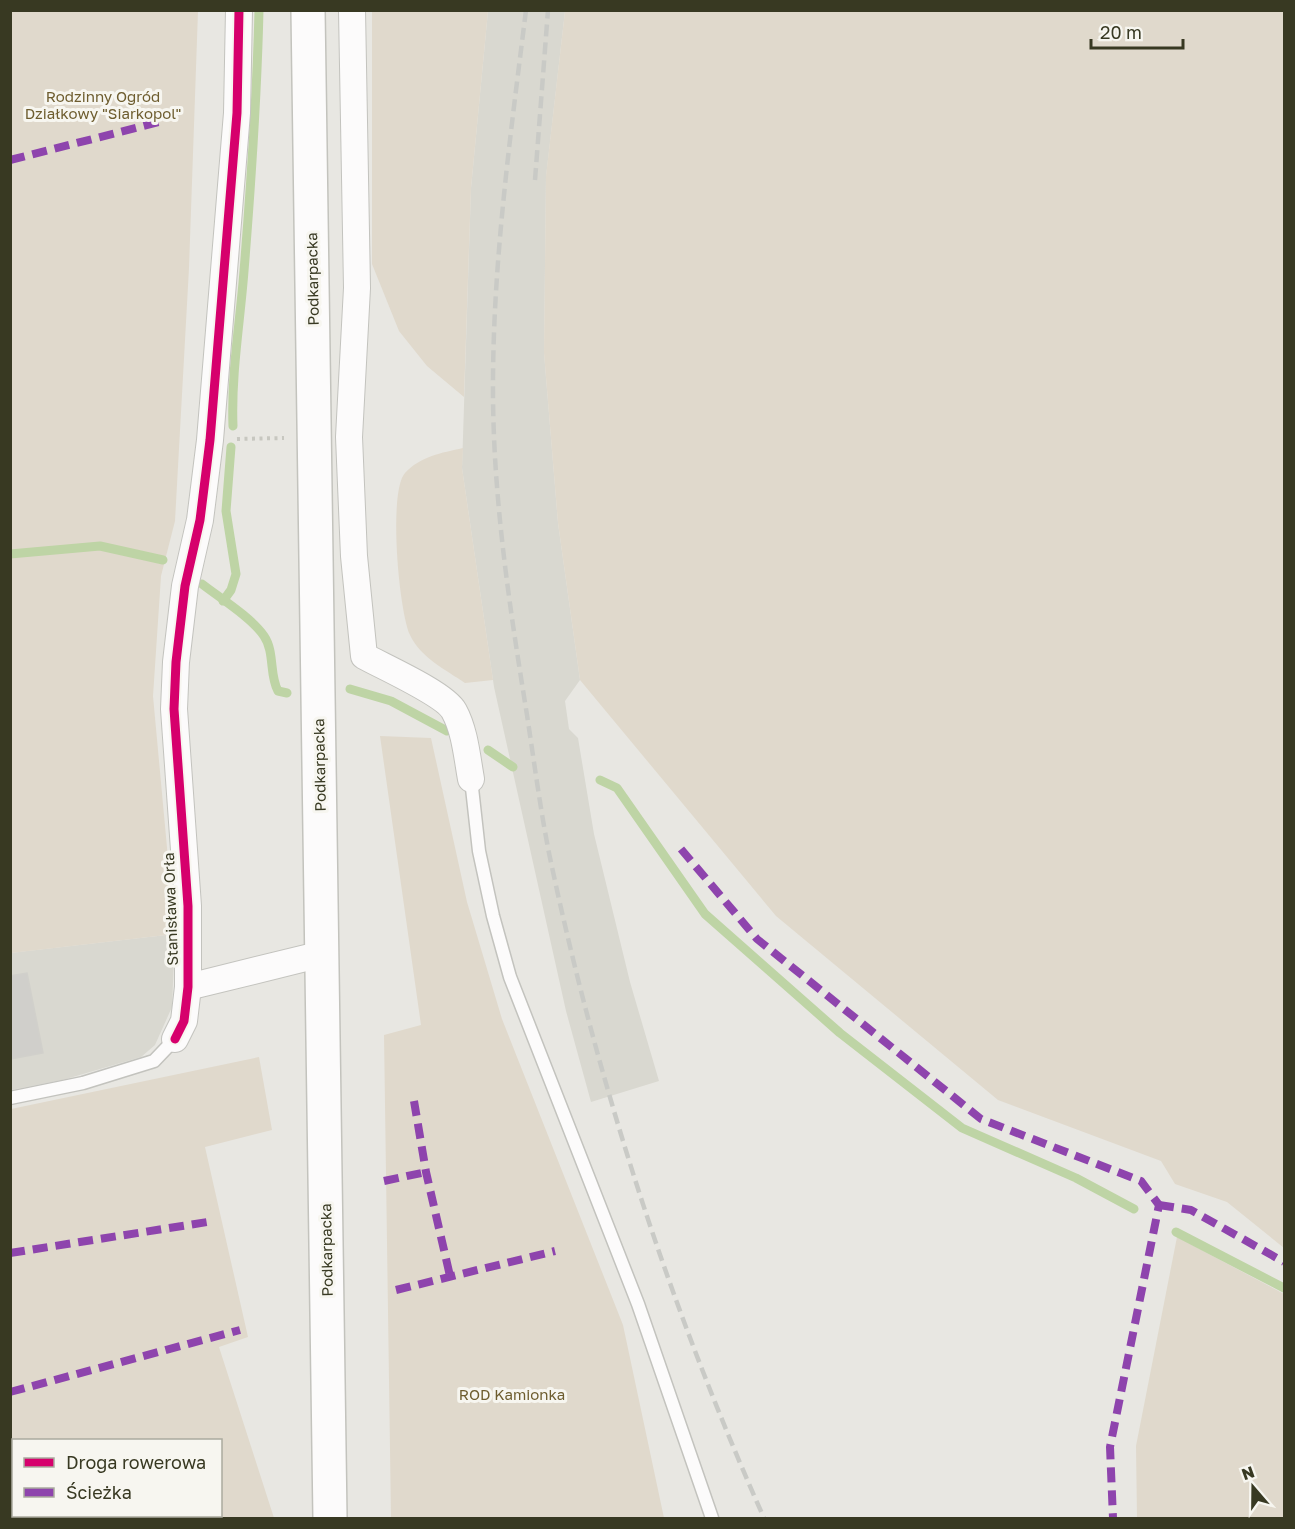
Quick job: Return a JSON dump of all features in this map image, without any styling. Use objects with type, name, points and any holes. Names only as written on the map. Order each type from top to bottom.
[{"type":"main road","name":"Podkarpacka","points":[[308,10],[330,1518]]},
{"type":"street","name":"Stanisława Orła","points":[[175,1039],[184,1021],[188,987],[188,906],[174,709],[180,618],[200,520],[210,440],[237,113],[239,10]]},
{"type":"street","points":[[352,10],[357,288],[349,437],[354,556],[364,656],[439,697],[454,710],[465,741],[471,779]]},
{"type":"street","points":[[188,987],[321,954]]},
{"type":"lane","points":[[471,779],[479,851],[493,916],[510,977],[638,1304],[712,1518]]},
{"type":"lane","name":"Stanisława Orła","points":[[10,1098],[83,1083],[154,1062],[175,1039]]},
{"type":"path","points":[[210,440],[296,438]]},
{"type":"shaded area","points":[[488,11],[565,11],[546,177],[544,353],[558,523],[580,680],[565,701],[569,729],[578,738],[594,834],[630,982],[659,1081],[591,1102],[566,1011],[494,687],[462,468],[471,188]]},
{"type":"shaded area","points":[[175,934],[172,1007],[155,1045],[141,1057],[66,1079],[11,1090],[10,953]]},
{"type":"green space","name":"Rodzinny Ogród Działkowy \"Siarkopol\"","points":[[10,11],[198,11],[189,268],[175,521],[161,576],[153,696],[175,934],[11,953]]},
{"type":"green space","points":[[372,11],[488,11],[471,188],[464,397],[427,366],[399,331],[372,264]]},
{"type":"green space","points":[[565,11],[1284,11],[1284,1248],[1227,1202],[1175,1184],[1161,1161],[998,1100],[776,916],[580,680],[558,523],[544,353],[546,176]]},
{"type":"green space","points":[[463,448],[462,468],[493,680],[465,683],[420,650],[410,635],[402,603],[396,527],[400,484],[405,473],[425,459]]},
{"type":"green space","name":"ROD Kamionka","points":[[380,736],[431,738],[467,902],[502,1019],[623,1325],[664,1518],[391,1518],[384,1035],[421,1025]]},
{"type":"green space","points":[[259,1057],[272,1130],[205,1147],[248,1337],[219,1347],[274,1518],[11,1518],[11,1109]]},
{"type":"green space","points":[[1177,1237],[1284,1294],[1284,1518],[1137,1518],[1136,1446]]},
{"type":"building","points":[[27,973],[43,1053],[10,1059],[10,976]]},
{"type":"waterway","points":[[233,426],[235,368],[253,141],[259,10]]},
{"type":"waterway","points":[[223,601],[231,590],[236,574],[226,511],[231,447]]},
{"type":"waterway","points":[[10,554],[100,546],[163,560]]},
{"type":"waterway","points":[[202,584],[259,629],[270,649],[275,685],[278,691],[287,693]]},
{"type":"waterway","points":[[350,689],[391,701],[447,731]]},
{"type":"waterway","points":[[488,750],[513,767]]},
{"type":"waterway","points":[[600,780],[617,788],[705,914],[840,1033],[962,1128],[1076,1178],[1134,1209]]},
{"type":"waterway","points":[[1176,1232],[1284,1288]]},
{"type":"railway","points":[[526,10],[508,155],[499,252],[493,349],[493,398],[496,478],[504,557],[540,801],[549,853],[589,1024],[639,1192],[697,1356],[764,1518]]},
{"type":"railway","points":[[535,180],[548,10]]},
{"type":"marked path","points":[[10,160],[163,121]]},
{"type":"marked path","points":[[681,849],[757,939],[981,1119],[1141,1181],[1159,1205],[1110,1447],[1113,1518]]},
{"type":"marked path","points":[[414,1101],[426,1172],[450,1276]]},
{"type":"marked path","points":[[384,1181],[426,1172]]},
{"type":"marked path","points":[[1159,1205],[1191,1210],[1284,1262]]},
{"type":"marked path","points":[[10,1253],[214,1221]]},
{"type":"marked path","points":[[396,1290],[555,1251]]},
{"type":"marked path","points":[[10,1392],[240,1330]]},
{"type":"cycle path","points":[[175,1039],[184,1021],[188,987],[188,906],[174,709],[176,662],[185,586],[200,520],[210,440],[237,113],[239,10]]}]
